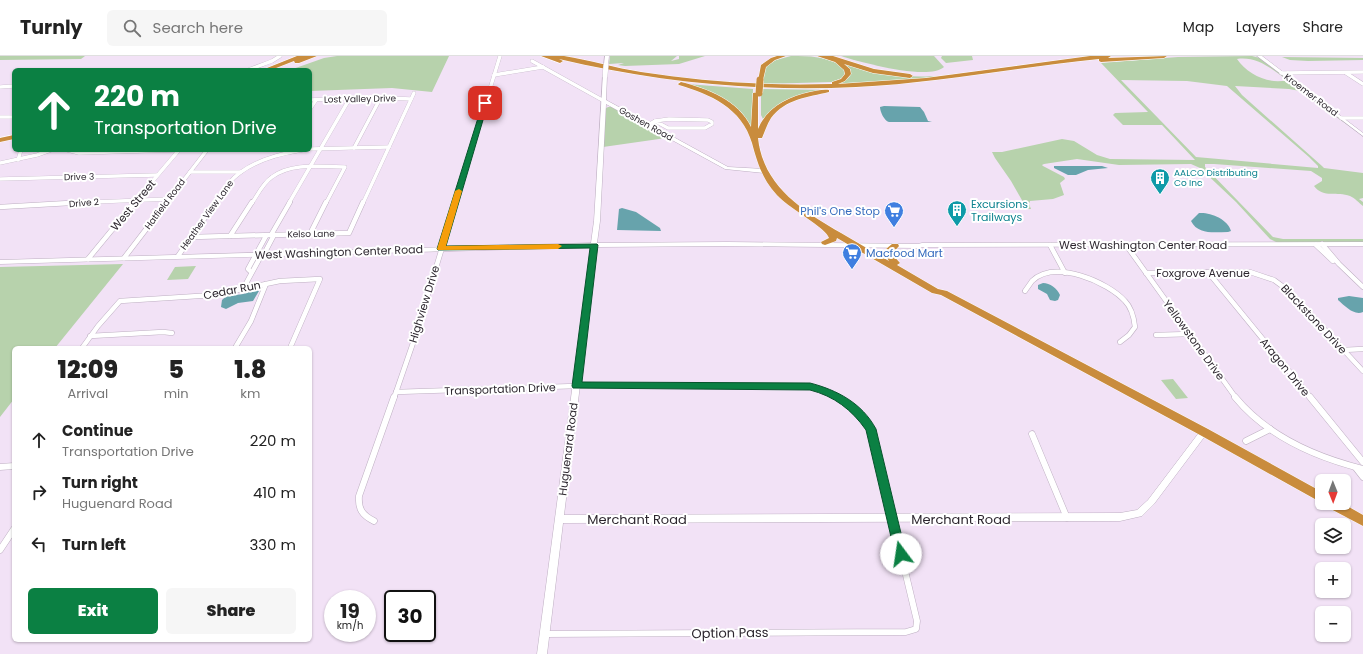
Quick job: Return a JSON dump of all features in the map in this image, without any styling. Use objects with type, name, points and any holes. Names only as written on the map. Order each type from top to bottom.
[{"type":"highway","points":[[284,63],[299,56]]},
{"type":"highway","points":[[270,68],[303,56]]},
{"type":"highway","points":[[283,68],[314,56]]},
{"type":"highway","points":[[291,65],[322,56]]},
{"type":"highway","points":[[544,56],[590,68],[649,78],[708,85],[769,89],[828,89],[888,86]]},
{"type":"highway","points":[[554,56],[615,70],[674,79],[790,87],[901,82],[1019,66]]},
{"type":"highway","points":[[775,56],[758,66],[757,154],[771,183],[785,198],[805,215],[826,229],[896,263],[940,288],[944,293]]},
{"type":"highway","points":[[758,80],[763,66],[772,59],[783,56]]},
{"type":"highway","points":[[790,87],[832,83],[843,80],[848,76],[848,70],[843,64],[820,56]]},
{"type":"highway","points":[[827,56],[873,71],[910,76],[929,76],[1108,56]]},
{"type":"highway","points":[[757,139],[769,114],[778,107],[792,100],[819,92],[888,86],[1066,63],[1164,56]]},
{"type":"highway","points":[[649,78],[694,88],[724,102],[742,118],[757,139],[765,164],[777,182],[790,197],[824,223],[935,291],[944,293],[1204,432],[1315,494]]},
{"type":"highway","points":[[0,135],[12,133]]},
{"type":"highway","points":[[0,140],[12,137]]},
{"type":"highway","points":[[825,242],[832,240],[834,237],[826,229]]},
{"type":"highway","points":[[895,246],[889,251],[888,254],[896,263]]},
{"type":"highway","points":[[1343,510],[1363,521]]},
{"type":"main road","name":"Huguenard Road","points":[[542,654],[594,245],[607,56]]},
{"type":"main road","name":"Kroemer Road","points":[[1259,56],[1363,135]]},
{"type":"main road","name":"Goshen Road","points":[[604,101],[727,168],[764,171]]},
{"type":"main road","name":"West Washington Center Road","points":[[727,244],[734,242],[825,242],[895,246],[1363,244]]},
{"type":"main road","name":"West Washington Center Road","points":[[0,262],[594,245],[915,243],[922,245]]},
{"type":"main road","name":"Merchant Road","points":[[559,519],[1120,517],[1139,513],[1151,502],[1204,432]]},
{"type":"street","points":[[253,68],[272,61],[280,56]]},
{"type":"street","name":"Highview Drive","points":[[374,522],[360,513],[359,496],[396,392],[500,56]]},
{"type":"street","name":"Goshen Road","points":[[532,61],[604,101]]},
{"type":"street","points":[[494,75],[543,67]]},
{"type":"street","points":[[1346,72],[1363,84]]},
{"type":"street","points":[[1281,73],[1363,72]]},
{"type":"street","points":[[0,87],[12,86]]},
{"type":"street","name":"Kelso Lane","points":[[192,237],[345,234],[351,231],[414,93]]},
{"type":"street","points":[[354,148],[381,97]]},
{"type":"street","name":"Lost Valley Drive","points":[[312,100],[381,97],[411,99]]},
{"type":"street","points":[[243,288],[250,271],[254,268],[270,235],[350,98]]},
{"type":"street","points":[[312,106],[316,100]]},
{"type":"street","points":[[0,117],[12,117]]},
{"type":"street","points":[[1341,118],[1363,118]]},
{"type":"street","points":[[648,125],[655,121],[668,119],[708,120],[712,122],[712,124],[709,127],[704,128],[668,128],[655,121]]},
{"type":"street","points":[[312,149],[389,147]]},
{"type":"street","points":[[18,160],[20,152]]},
{"type":"street","points":[[0,163],[18,160],[44,152]]},
{"type":"street","points":[[75,152],[112,152]]},
{"type":"street","name":"West Street","points":[[88,259],[176,152]]},
{"type":"street","name":"Hatfield Road","points":[[124,258],[205,152]]},
{"type":"street","name":"Heather View Lane","points":[[178,256],[230,182],[241,172],[266,158],[294,152]]},
{"type":"street","points":[[230,236],[267,180],[280,172],[289,169],[310,167],[345,166],[310,234]]},
{"type":"street","points":[[190,172],[241,172]]},
{"type":"street","name":"Drive 3","points":[[0,179],[157,175]]},
{"type":"street","name":"Drive 2","points":[[0,207],[73,204],[114,200],[169,199]]},
{"type":"street","points":[[261,254],[270,235]]},
{"type":"street","points":[[1050,245],[1065,273]]},
{"type":"street","name":"Yellowstone Drive","points":[[1126,245],[1242,405],[1270,429],[1303,449],[1331,460],[1363,469]]},
{"type":"street","points":[[1319,245],[1363,287]]},
{"type":"street","name":"Aragon Drive","points":[[1208,272],[1363,462]]},
{"type":"street","name":"Foxgrove Avenue","points":[[1146,273],[1250,272],[1260,274]]},
{"type":"street","points":[[1025,291],[1033,279],[1040,276],[1065,273],[1085,276],[1102,282],[1113,289],[1127,302],[1133,314],[1135,328],[1120,342]]},
{"type":"street","name":"Blackstone Drive","points":[[1260,274],[1277,281],[1286,287],[1363,371]]},
{"type":"street","name":"Cedar Run","points":[[90,336],[120,301],[214,296],[243,288],[287,280],[320,279],[291,346]]},
{"type":"street","points":[[236,346],[251,321],[266,284]]},
{"type":"street","points":[[83,346],[90,336],[163,332],[172,333]]},
{"type":"street","points":[[1156,335],[1190,334]]},
{"type":"street","points":[[1343,350],[1363,349]]},
{"type":"street","name":"Transportation Drive","points":[[396,392],[576,386],[810,387],[826,391],[841,399],[861,414],[871,429],[892,519]]},
{"type":"street","points":[[1246,441],[1270,429]]},
{"type":"street","points":[[1032,434],[1067,518]]},
{"type":"street","points":[[0,467],[12,466]]},
{"type":"street","points":[[1356,468],[1363,477]]},
{"type":"street","name":"Option Pass","points":[[544,634],[906,632],[916,629],[917,621],[892,519]]},
{"type":"street","points":[[0,550],[12,532]]},
{"type":"green space","points":[[0,56],[85,56],[81,59],[0,60]]},
{"type":"green space","points":[[337,56],[449,56],[432,92],[392,88],[312,91],[312,68],[296,68],[324,58]]},
{"type":"green space","points":[[610,56],[677,56],[671,61],[679,59],[679,56],[705,56],[679,64],[625,66],[618,65],[624,63],[609,64]]},
{"type":"green space","points":[[791,56],[811,57],[837,63],[843,67],[845,74],[842,78],[832,82],[762,84],[766,66],[776,60]]},
{"type":"green space","points":[[841,56],[934,56],[944,67],[936,71],[909,71],[878,66]]},
{"type":"green space","points":[[942,56],[972,56],[973,60],[946,63],[941,58]]},
{"type":"green space","points":[[1252,56],[1260,58],[1363,136],[1300,91],[1235,86],[1242,95],[1324,168],[1363,173],[1363,198],[1359,199],[1363,202],[1363,206],[1350,196],[1326,194],[1318,190],[1314,186],[1322,181],[1322,178],[1311,171],[1214,164],[1205,164],[1205,167],[1273,237],[1283,239],[1363,239],[1363,242],[1278,243],[1270,239],[1236,202],[1200,168],[1191,164],[1119,165],[1077,159],[1044,164],[1042,165],[1064,177],[1065,179],[1060,183],[1064,195],[1053,199],[1030,201],[1029,204],[1031,209],[1027,209],[992,152],[1002,152],[1062,139],[1074,141],[1097,155],[1110,159],[1195,160],[1162,125],[1123,125],[1113,115],[1115,113],[1148,112],[1101,63],[1178,57]],"holes":[[[1237,59],[1251,59],[1258,61],[1287,80],[1266,80],[1252,74]],[[1121,80],[1187,81],[1227,86],[1309,157],[1318,166],[1318,168],[1196,157]]]},
{"type":"green space","points":[[1282,57],[1363,58],[1363,60],[1308,61],[1290,60]]},
{"type":"green space","points":[[845,64],[902,76],[939,76],[909,80],[833,85],[845,81],[850,76],[851,70]]},
{"type":"green space","points":[[686,84],[753,89],[752,128],[733,108]]},
{"type":"green space","points":[[761,89],[829,90],[793,99],[776,107],[763,119],[761,115]]},
{"type":"green space","points":[[612,107],[666,138],[603,147],[605,109]]},
{"type":"green space","points":[[123,264],[57,346],[12,346],[12,402],[0,417],[0,267]]},
{"type":"green space","points":[[196,266],[188,279],[167,280],[175,267]]},
{"type":"green space","points":[[1173,379],[1188,398],[1176,399],[1161,380]]},
{"type":"water","points":[[880,107],[920,107],[928,121],[932,122],[889,122],[884,118],[881,111]]},
{"type":"water","points":[[1054,166],[1102,166],[1108,168],[1088,170],[1076,175],[1068,175],[1054,168]]},
{"type":"water","points":[[622,208],[636,212],[660,228],[661,231],[617,230],[619,209]]},
{"type":"water","points":[[1199,213],[1218,217],[1226,223],[1231,231],[1207,232],[1198,229],[1191,221]]},
{"type":"water","points":[[1043,283],[1051,285],[1057,290],[1060,295],[1058,300],[1050,300],[1047,294],[1038,289],[1038,285]]},
{"type":"water","points":[[256,290],[259,291],[253,301],[238,303],[226,309],[221,307],[222,300],[227,296],[243,294]]},
{"type":"water","points":[[1349,296],[1363,298],[1363,312],[1353,312],[1338,300],[1338,298]]},
{"type":"slow traffic","points":[[459,191],[441,249],[558,246]]},
{"type":"place","name":"AALCO Distributing Co Inc","points":[[1160,195]]},
{"type":"place","name":"Excursions Trailways","points":[[957,227]]},
{"type":"place","name":"Phil's One Stop","points":[[894,228]]},
{"type":"place","name":"Macfood Mart","points":[[852,270]]},
{"type":"route","points":[[485,103],[441,249],[594,245],[576,386],[810,387],[826,391],[841,399],[861,414],[871,429],[901,554]]}]
